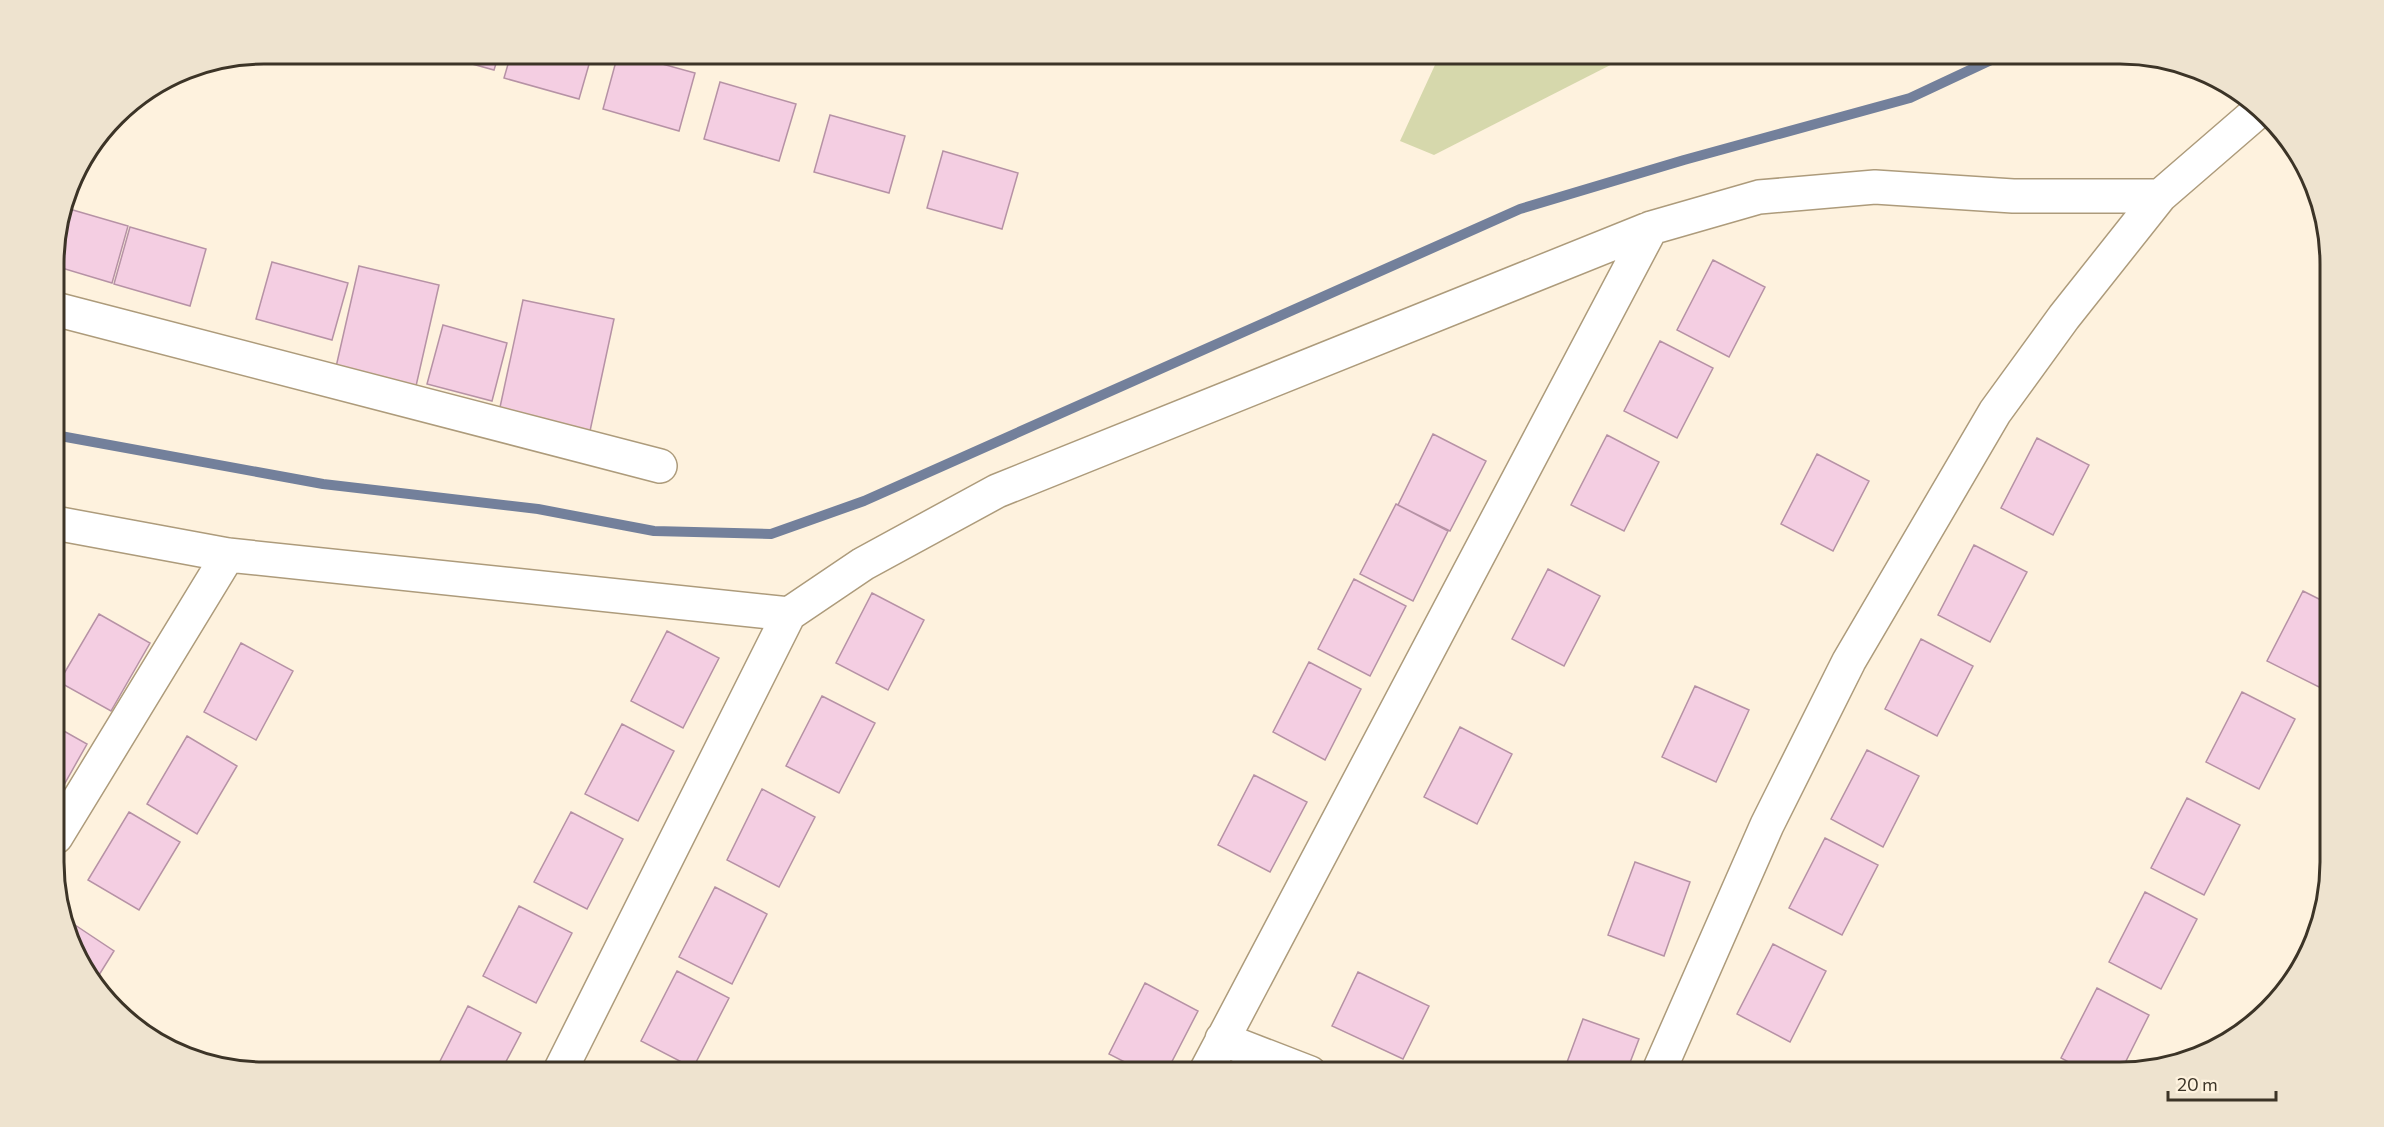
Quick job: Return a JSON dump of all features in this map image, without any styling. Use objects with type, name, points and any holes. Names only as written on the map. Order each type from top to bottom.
[{"type":"street","points":[[1663,1062],[1767,825],[1849,661],[1995,412],[2064,317],[2160,196],[2252,115]]},
{"type":"street","points":[[565,1062],[789,614],[863,564],[997,490],[1651,228],[1759,197],[1875,187],[2013,196],[2160,196]]},
{"type":"street","points":[[1210,1062],[1651,228]]},
{"type":"street","points":[[65,312],[660,466]]},
{"type":"street","points":[[65,525],[228,555],[789,614]]},
{"type":"street","points":[[64,824],[228,555]]},
{"type":"street","points":[[1222,1039],[1282,1062]]},
{"type":"green space","points":[[1435,64],[1612,64],[1434,155],[1400,141]]},
{"type":"building","points":[[472,64],[496,64],[494,70]]},
{"type":"building","points":[[508,64],[589,64],[579,99],[504,78]]},
{"type":"building","points":[[615,64],[662,64],[695,73],[679,131],[603,109]]},
{"type":"building","points":[[720,82],[796,104],[779,161],[704,139]]},
{"type":"building","points":[[830,115],[905,136],[889,193],[814,172]]},
{"type":"building","points":[[943,151],[1018,173],[1002,229],[927,208]]},
{"type":"building","points":[[72,210],[128,226],[112,283],[65,269],[66,238]]},
{"type":"building","points":[[130,227],[206,249],[190,306],[114,284]]},
{"type":"building","points":[[1713,260],[1765,287],[1729,357],[1677,330]]},
{"type":"building","points":[[272,262],[348,283],[332,340],[256,319]]},
{"type":"building","points":[[359,266],[439,285],[416,386],[336,367]]},
{"type":"building","points":[[523,300],[614,319],[590,431],[499,412]]},
{"type":"building","points":[[443,325],[507,343],[492,401],[427,384]]},
{"type":"building","points":[[1660,341],[1713,368],[1677,438],[1624,411]]},
{"type":"building","points":[[1433,434],[1486,461],[1450,531],[1398,505]]},
{"type":"building","points":[[1607,435],[1659,462],[1624,531],[1571,505]]},
{"type":"building","points":[[2037,438],[2089,465],[2053,535],[2001,508]]},
{"type":"building","points":[[1817,454],[1869,481],[1833,551],[1781,524]]},
{"type":"building","points":[[1396,504],[1448,531],[1413,601],[1360,574]]},
{"type":"building","points":[[1974,545],[2027,572],[1990,642],[1938,615]]},
{"type":"building","points":[[1548,569],[1600,596],[1564,666],[1512,639]]},
{"type":"building","points":[[1354,579],[1406,606],[1370,676],[1318,649]]},
{"type":"building","points":[[2303,591],[2320,600],[2319,687],[2267,661]]},
{"type":"building","points":[[872,593],[924,620],[888,690],[836,663]]},
{"type":"building","points":[[99,614],[150,643],[111,711],[64,685],[64,673]]},
{"type":"building","points":[[667,631],[719,658],[683,728],[631,701]]},
{"type":"building","points":[[1921,639],[1973,666],[1937,736],[1885,709]]},
{"type":"building","points":[[241,643],[293,671],[256,740],[204,712]]},
{"type":"building","points":[[1309,662],[1361,689],[1325,760],[1273,732]]},
{"type":"building","points":[[1695,686],[1749,710],[1716,782],[1662,757]]},
{"type":"building","points":[[2242,692],[2295,719],[2259,789],[2206,762]]},
{"type":"building","points":[[822,696],[875,723],[839,793],[786,766]]},
{"type":"building","points":[[622,724],[674,751],[638,821],[585,794]]},
{"type":"building","points":[[1460,727],[1512,754],[1477,824],[1424,797]]},
{"type":"building","points":[[64,731],[87,744],[64,785]]},
{"type":"building","points":[[187,736],[237,766],[197,834],[147,804]]},
{"type":"building","points":[[1867,750],[1919,776],[1883,847],[1831,819]]},
{"type":"building","points":[[1254,775],[1307,802],[1270,872],[1218,845]]},
{"type":"building","points":[[762,789],[815,817],[779,887],[727,860]]},
{"type":"building","points":[[2187,798],[2240,825],[2204,895],[2151,868]]},
{"type":"building","points":[[129,812],[180,842],[139,910],[88,880]]},
{"type":"building","points":[[571,812],[623,839],[587,909],[534,882]]},
{"type":"building","points":[[1825,838],[1878,865],[1842,935],[1789,908]]},
{"type":"building","points":[[1635,862],[1690,882],[1664,956],[1608,935]]},
{"type":"building","points":[[715,887],[767,914],[732,984],[679,957]]},
{"type":"building","points":[[2145,892],[2197,919],[2161,989],[2109,962]]},
{"type":"building","points":[[519,906],[572,933],[536,1003],[483,976]]},
{"type":"building","points":[[75,925],[114,951],[99,975],[91,963]]},
{"type":"building","points":[[1773,944],[1826,971],[1790,1042],[1737,1014]]},
{"type":"building","points":[[677,971],[729,998],[696,1062],[681,1062],[641,1041]]},
{"type":"building","points":[[1358,972],[1429,1006],[1403,1059],[1332,1026]]},
{"type":"building","points":[[1145,983],[1198,1011],[1172,1062],[1125,1062],[1109,1054]]},
{"type":"building","points":[[2097,988],[2149,1015],[2126,1062],[2068,1062],[2061,1058]]},
{"type":"building","points":[[468,1006],[521,1033],[506,1062],[440,1062]]},
{"type":"building","points":[[1583,1019],[1639,1039],[1630,1062],[1567,1062]]},
{"type":"waterway","points":[[65,437],[323,484],[538,509],[654,531],[771,534],[864,501],[1520,209],[1684,160],[1910,98],[1983,64]]}]
